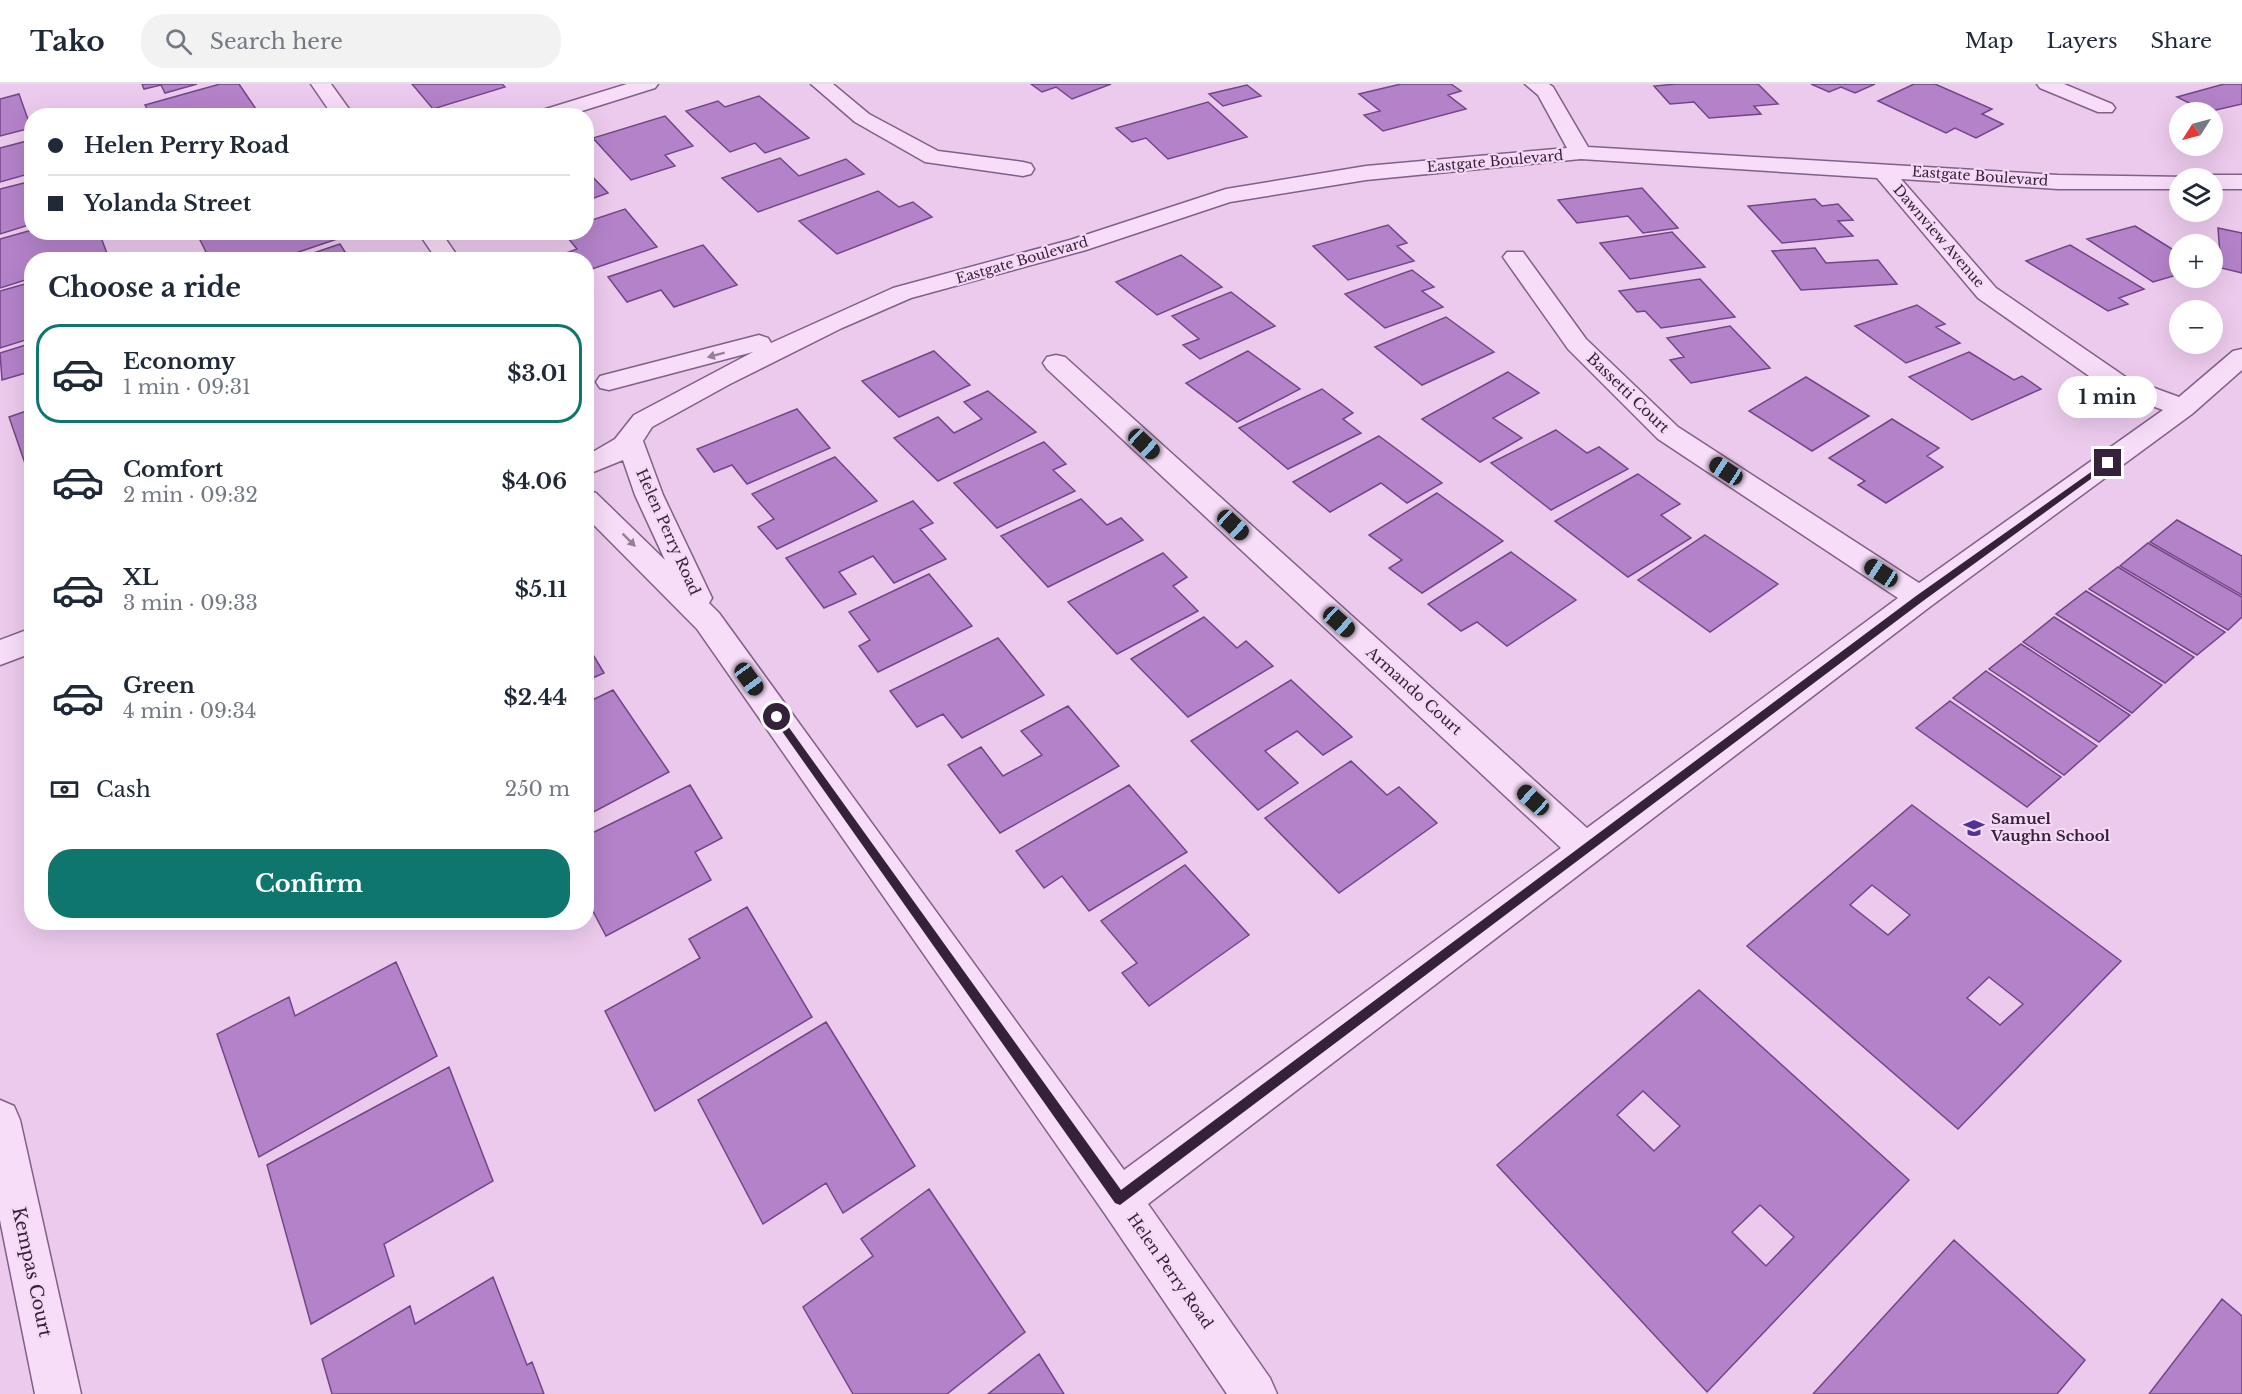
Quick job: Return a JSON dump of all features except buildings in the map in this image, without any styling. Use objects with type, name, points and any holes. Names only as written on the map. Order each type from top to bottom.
[{"type":"street","points":[[321,84],[338,108]]},
{"type":"street","points":[[569,108],[648,84]]},
{"type":"street","points":[[821,84],[862,118],[933,157],[1023,169]]},
{"type":"street","points":[[1535,84],[1546,91],[1581,153]]},
{"type":"street","points":[[2047,84],[2105,108]]},
{"type":"street","name":"Eastgate Boulevard","points":[[594,463],[605,460],[637,431],[721,378],[833,323],[902,293],[1078,245],[1226,196],[1366,173],[1581,153],[2058,182],[2169,182]]},
{"type":"street","name":"Dawnview Avenue","points":[[1882,170],[1987,293],[2118,384],[2183,408]]},
{"type":"street","points":[[2223,182],[2242,182]]},
{"type":"street","name":"Bassetti Court","points":[[1515,257],[1577,344],[1668,434],[1920,598]]},
{"type":"street","name":"Eastgate Boulevard","points":[[595,378],[833,323]]},
{"type":"street","points":[[1120,1199],[1920,598],[2183,408],[2242,357]]},
{"type":"street","name":"Armando Court","points":[[1056,363],[1586,849]]},
{"type":"street","name":"Helen Perry Road","points":[[595,378],[624,386],[640,401],[637,431],[649,495],[708,621]]},
{"type":"street","name":"Helen Perry Road","points":[[594,508],[708,621],[1120,1199],[1254,1394]]},
{"type":"street","points":[[0,653],[24,643]]},
{"type":"street","name":"Kempas Court","points":[[0,1120],[54,1392]]},
{"type":"place","name":"Samuel Vaughn School","points":[[1974,828]]},
{"type":"route","points":[[777,717],[1120,1199],[1920,598],[2108,463]]}]
